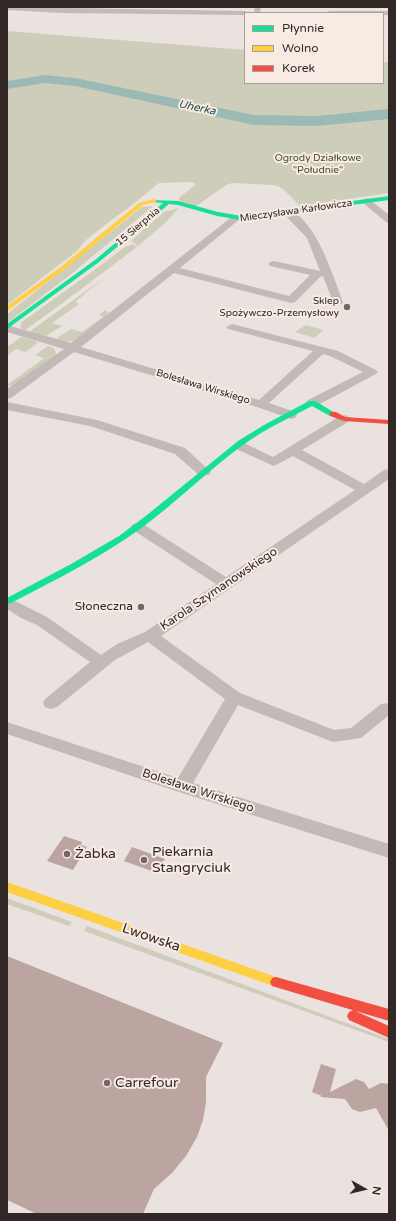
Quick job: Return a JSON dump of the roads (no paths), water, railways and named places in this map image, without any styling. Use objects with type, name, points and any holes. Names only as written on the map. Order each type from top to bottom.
[{"type":"street","points":[[7,8],[188,10],[244,13]]},
{"type":"street","name":"Mieczysława Karłowicza","points":[[172,269],[236,218],[288,213],[389,198]]},
{"type":"street","points":[[366,201],[389,220]]},
{"type":"street","name":"15 Sierpnia","points":[[7,309],[64,267],[141,204],[148,202],[168,202]]},
{"type":"street","points":[[168,202],[236,218]]},
{"type":"street","name":"15 Sierpnia","points":[[7,328],[97,262],[168,202]]},
{"type":"street","points":[[288,213],[301,224],[312,237],[322,274],[338,302]]},
{"type":"street","points":[[191,243],[202,246]]},
{"type":"street","points":[[274,264],[322,274]]},
{"type":"street","points":[[7,395],[72,348],[113,310],[172,269],[290,300],[322,274]]},
{"type":"street","points":[[102,663],[42,620],[26,614],[8,602],[89,558],[138,527],[170,502],[204,472],[256,433],[372,372],[334,353],[232,327]]},
{"type":"street","name":"Bolesława Wirskiego","points":[[7,328],[261,404],[321,350]]},
{"type":"street","points":[[312,403],[344,419],[389,422]]},
{"type":"street","points":[[261,404],[291,414]]},
{"type":"street","points":[[7,406],[93,423],[180,451],[204,472]]},
{"type":"street","points":[[240,446],[274,462],[344,419]]},
{"type":"street","points":[[294,451],[364,490]]},
{"type":"street","name":"Karola Szymanowskiego","points":[[51,703],[102,663],[134,641],[150,636],[389,473]]},
{"type":"street","points":[[138,527],[227,584]]},
{"type":"street","points":[[150,636],[234,697],[333,736],[355,734],[387,708],[389,709]]},
{"type":"street","points":[[182,786],[234,697]]},
{"type":"street","name":"Bolesława Wirskiego","points":[[7,728],[182,786],[389,850]]},
{"type":"street","name":"Lwowska","points":[[7,887],[296,989],[389,1015]]},
{"type":"street","name":"Lwowska","points":[[296,989],[389,1032]]},
{"type":"waterway","name":"Uherka","points":[[7,85],[45,79],[75,82],[254,120],[316,121],[389,114]]},
{"type":"place","name":"Sklep Spożywczo-Przemysłowy","points":[[347,307]]},
{"type":"place","name":"Słoneczna","points":[[141,607]]},
{"type":"place","name":"Żabka","points":[[67,854]]},
{"type":"place","name":"Piekarnia Stangryciuk","points":[[144,860]]},
{"type":"place","name":"Carrefour","points":[[107,1083]]},
{"type":"park label","name":"Ogrody Działkowe \"Południe\"","points":[[318,164]]}]
